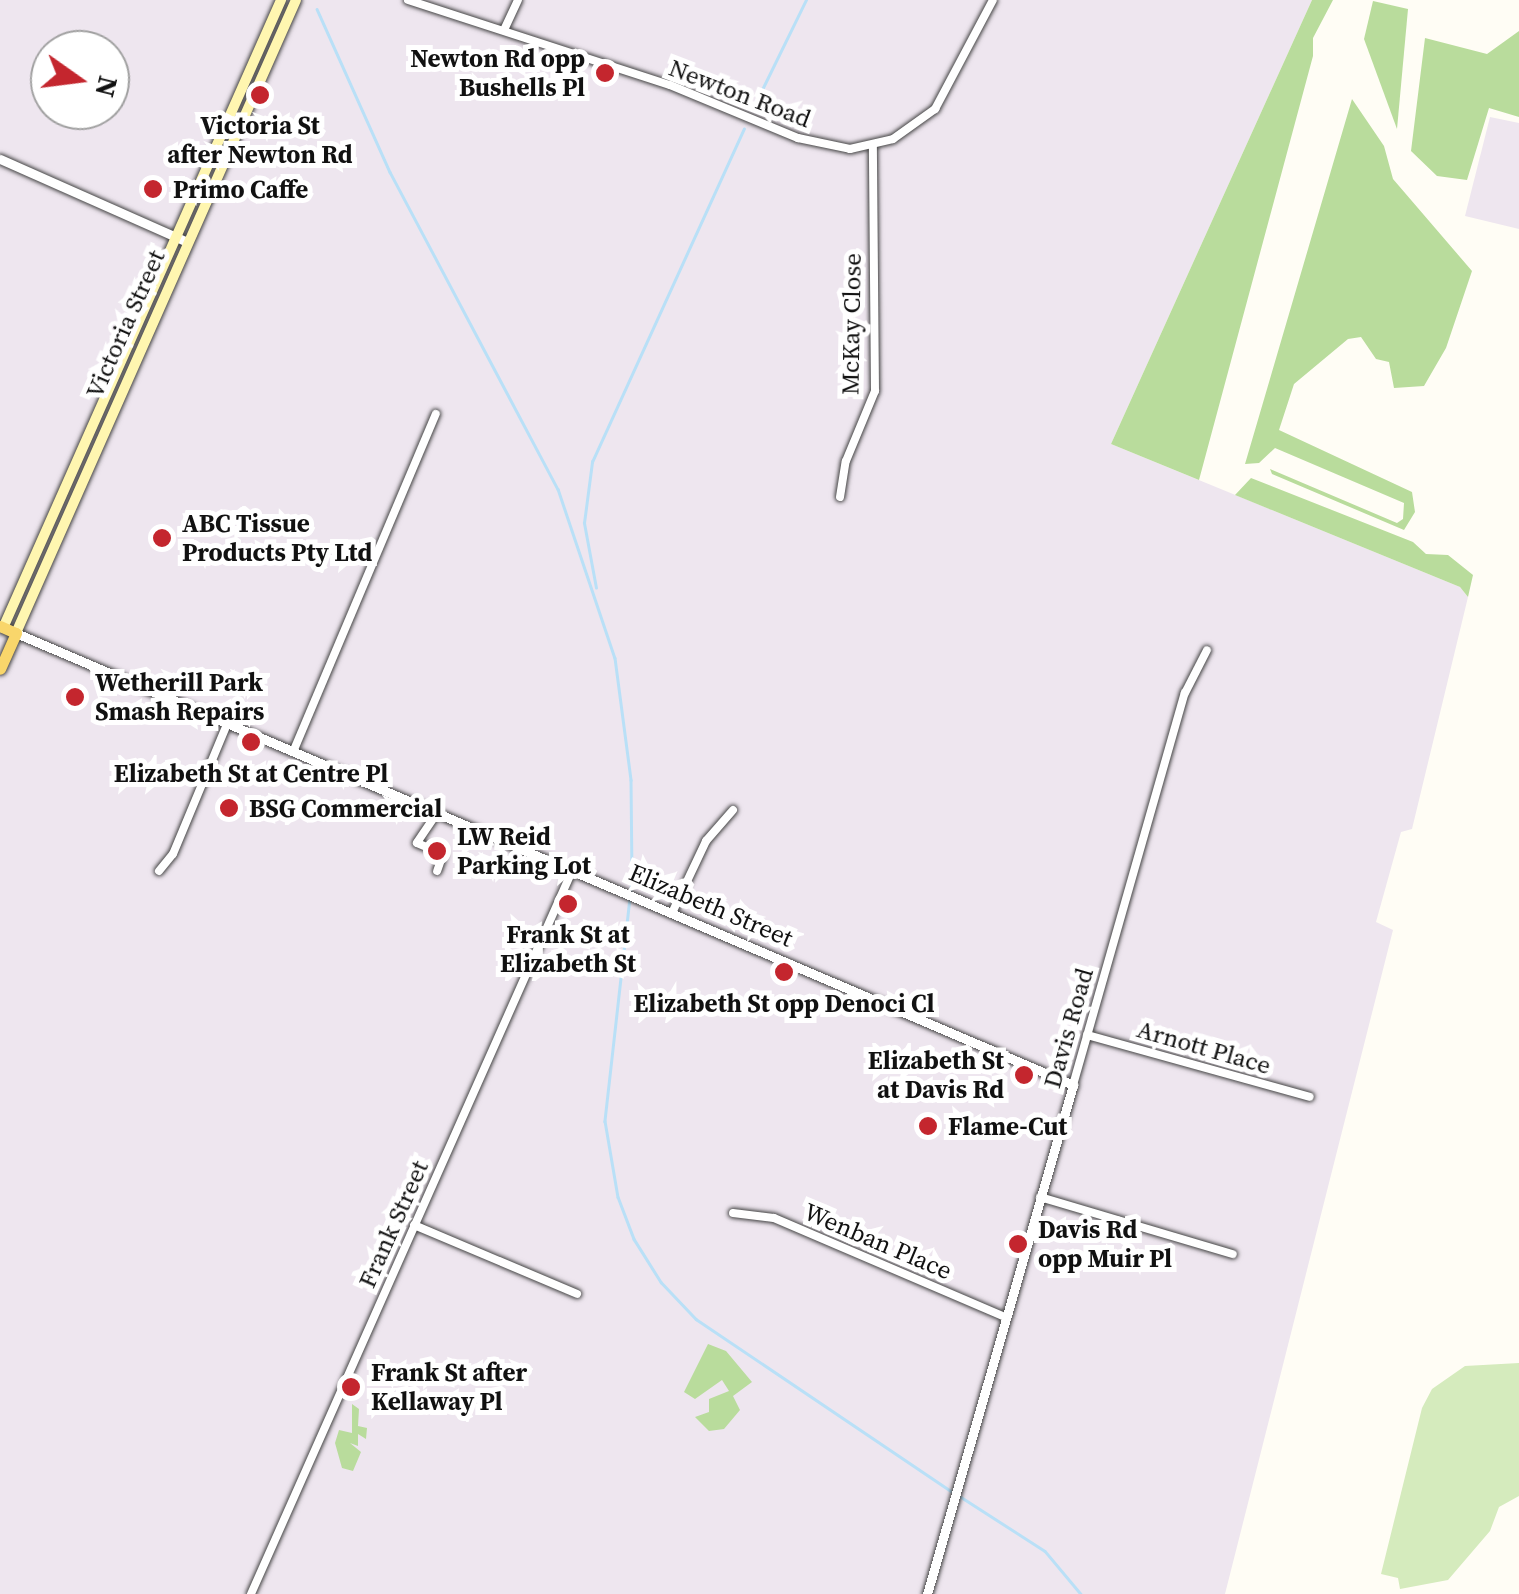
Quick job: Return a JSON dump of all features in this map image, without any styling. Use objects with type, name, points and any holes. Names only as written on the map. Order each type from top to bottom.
[{"type":"main road","name":"Victoria Street","points":[[0,669],[281,0]]},
{"type":"main road","name":"Victoria Street","points":[[1,630],[296,0]]},
{"type":"main road","name":"Elizabeth Street","points":[[1,630],[16,633]]},
{"type":"street","name":"Newton Road","points":[[408,0],[670,86],[798,138],[850,149],[872,146]]},
{"type":"street","points":[[504,30],[518,0]]},
{"type":"street","points":[[872,146],[935,109],[993,0]]},
{"type":"street","name":"McKay Close","points":[[840,497],[846,461],[875,392],[872,146]]},
{"type":"street","points":[[0,159],[182,240]]},
{"type":"street","points":[[293,752],[436,414]]},
{"type":"street","name":"Elizabeth Street","points":[[16,633],[1072,1084]]},
{"type":"street","name":"Davis Road","points":[[927,1594],[1185,694],[1206,650]]},
{"type":"street","points":[[159,870],[173,854],[227,724]]},
{"type":"street","points":[[672,913],[706,841],[733,810]]},
{"type":"street","points":[[437,813],[417,843],[442,854],[437,871]]},
{"type":"street","name":"Frank Street","points":[[250,1594],[572,871]]},
{"type":"street","name":"Arnott Place","points":[[1087,1035],[1310,1097]]},
{"type":"street","points":[[1040,1197],[1233,1254]]},
{"type":"street","name":"Wenban Place","points":[[733,1213],[774,1218],[1005,1317]]},
{"type":"street","points":[[414,1225],[577,1294]]},
{"type":"shaded area","points":[[0,0],[1312,0],[1111,444],[1460,587],[1468,597],[1412,829],[1401,832],[1376,922],[1393,930],[1225,1594],[0,1594]]},
{"type":"shaded area","points":[[1490,117],[1519,123],[1519,229],[1465,216]]},
{"type":"green space","points":[[1312,0],[1333,0],[1313,38],[1313,56],[1199,480],[1111,444]]},
{"type":"green space","points":[[1373,1],[1408,9],[1397,129],[1364,39]]},
{"type":"green space","points":[[1519,31],[1519,117],[1489,108],[1467,180],[1437,176],[1411,151],[1425,38],[1487,54]]},
{"type":"green space","points":[[1352,99],[1384,146],[1393,179],[1472,271],[1446,348],[1424,386],[1394,388],[1389,362],[1376,359],[1361,337],[1348,339],[1294,384],[1279,430],[1412,492],[1415,512],[1404,530],[1272,474],[1270,469],[1397,523],[1403,519],[1404,503],[1275,448],[1259,463],[1245,464]]},
{"type":"green space","points":[[1251,478],[1413,542],[1426,554],[1448,555],[1473,575],[1468,597],[1460,587],[1235,495]]},
{"type":"green space","points":[[708,1344],[726,1351],[752,1382],[733,1396],[740,1410],[724,1429],[709,1431],[695,1417],[709,1412],[709,1399],[729,1391],[722,1380],[695,1399],[684,1392]]},
{"type":"green space","points":[[1519,1363],[1519,1496],[1499,1507],[1490,1531],[1448,1580],[1400,1589],[1398,1578],[1381,1574],[1422,1408],[1432,1389],[1465,1366]]},
{"type":"green space","points":[[352,1404],[359,1409],[358,1426],[367,1428],[366,1439],[358,1434],[358,1446],[350,1443],[361,1452],[353,1471],[342,1468],[335,1443],[339,1430],[352,1433]]},
{"type":"waterway","points":[[754,106],[806,0]]},
{"type":"waterway","points":[[317,9],[390,172],[558,489],[615,658],[631,780],[632,880],[605,1121],[618,1197],[634,1239],[661,1282],[696,1319],[951,1491]]},
{"type":"waterway","points":[[596,588],[584,523],[592,462],[744,129]]},
{"type":"waterway","points":[[958,1495],[1045,1551],[1081,1594]]},
{"type":"place","name":"Newton Rd opp Bushells Pl","points":[[605,73]]},
{"type":"place","name":"Victoria St after Newton Rd","points":[[260,95]]},
{"type":"place","name":"Primo Caffe","points":[[153,189]]},
{"type":"place","name":"ABC Tissue Products Pty Ltd","points":[[162,538]]},
{"type":"place","name":"Wetherill Park Smash Repairs","points":[[75,697]]},
{"type":"place","name":"Elizabeth St at Centre Pl","points":[[251,742]]},
{"type":"place","name":"BSG Commercial","points":[[229,808]]},
{"type":"place","name":"LW Reid Parking Lot","points":[[437,851]]},
{"type":"place","name":"Frank St at Elizabeth St","points":[[568,904]]},
{"type":"place","name":"Elizabeth St opp Denoci Cl","points":[[784,972]]},
{"type":"place","name":"Elizabeth St at Davis Rd","points":[[1024,1075]]},
{"type":"place","name":"Flame-Cut","points":[[928,1126]]},
{"type":"place","name":"Davis Rd opp Muir Pl","points":[[1018,1244]]},
{"type":"place","name":"Frank St after Kellaway Pl","points":[[351,1387]]}]
